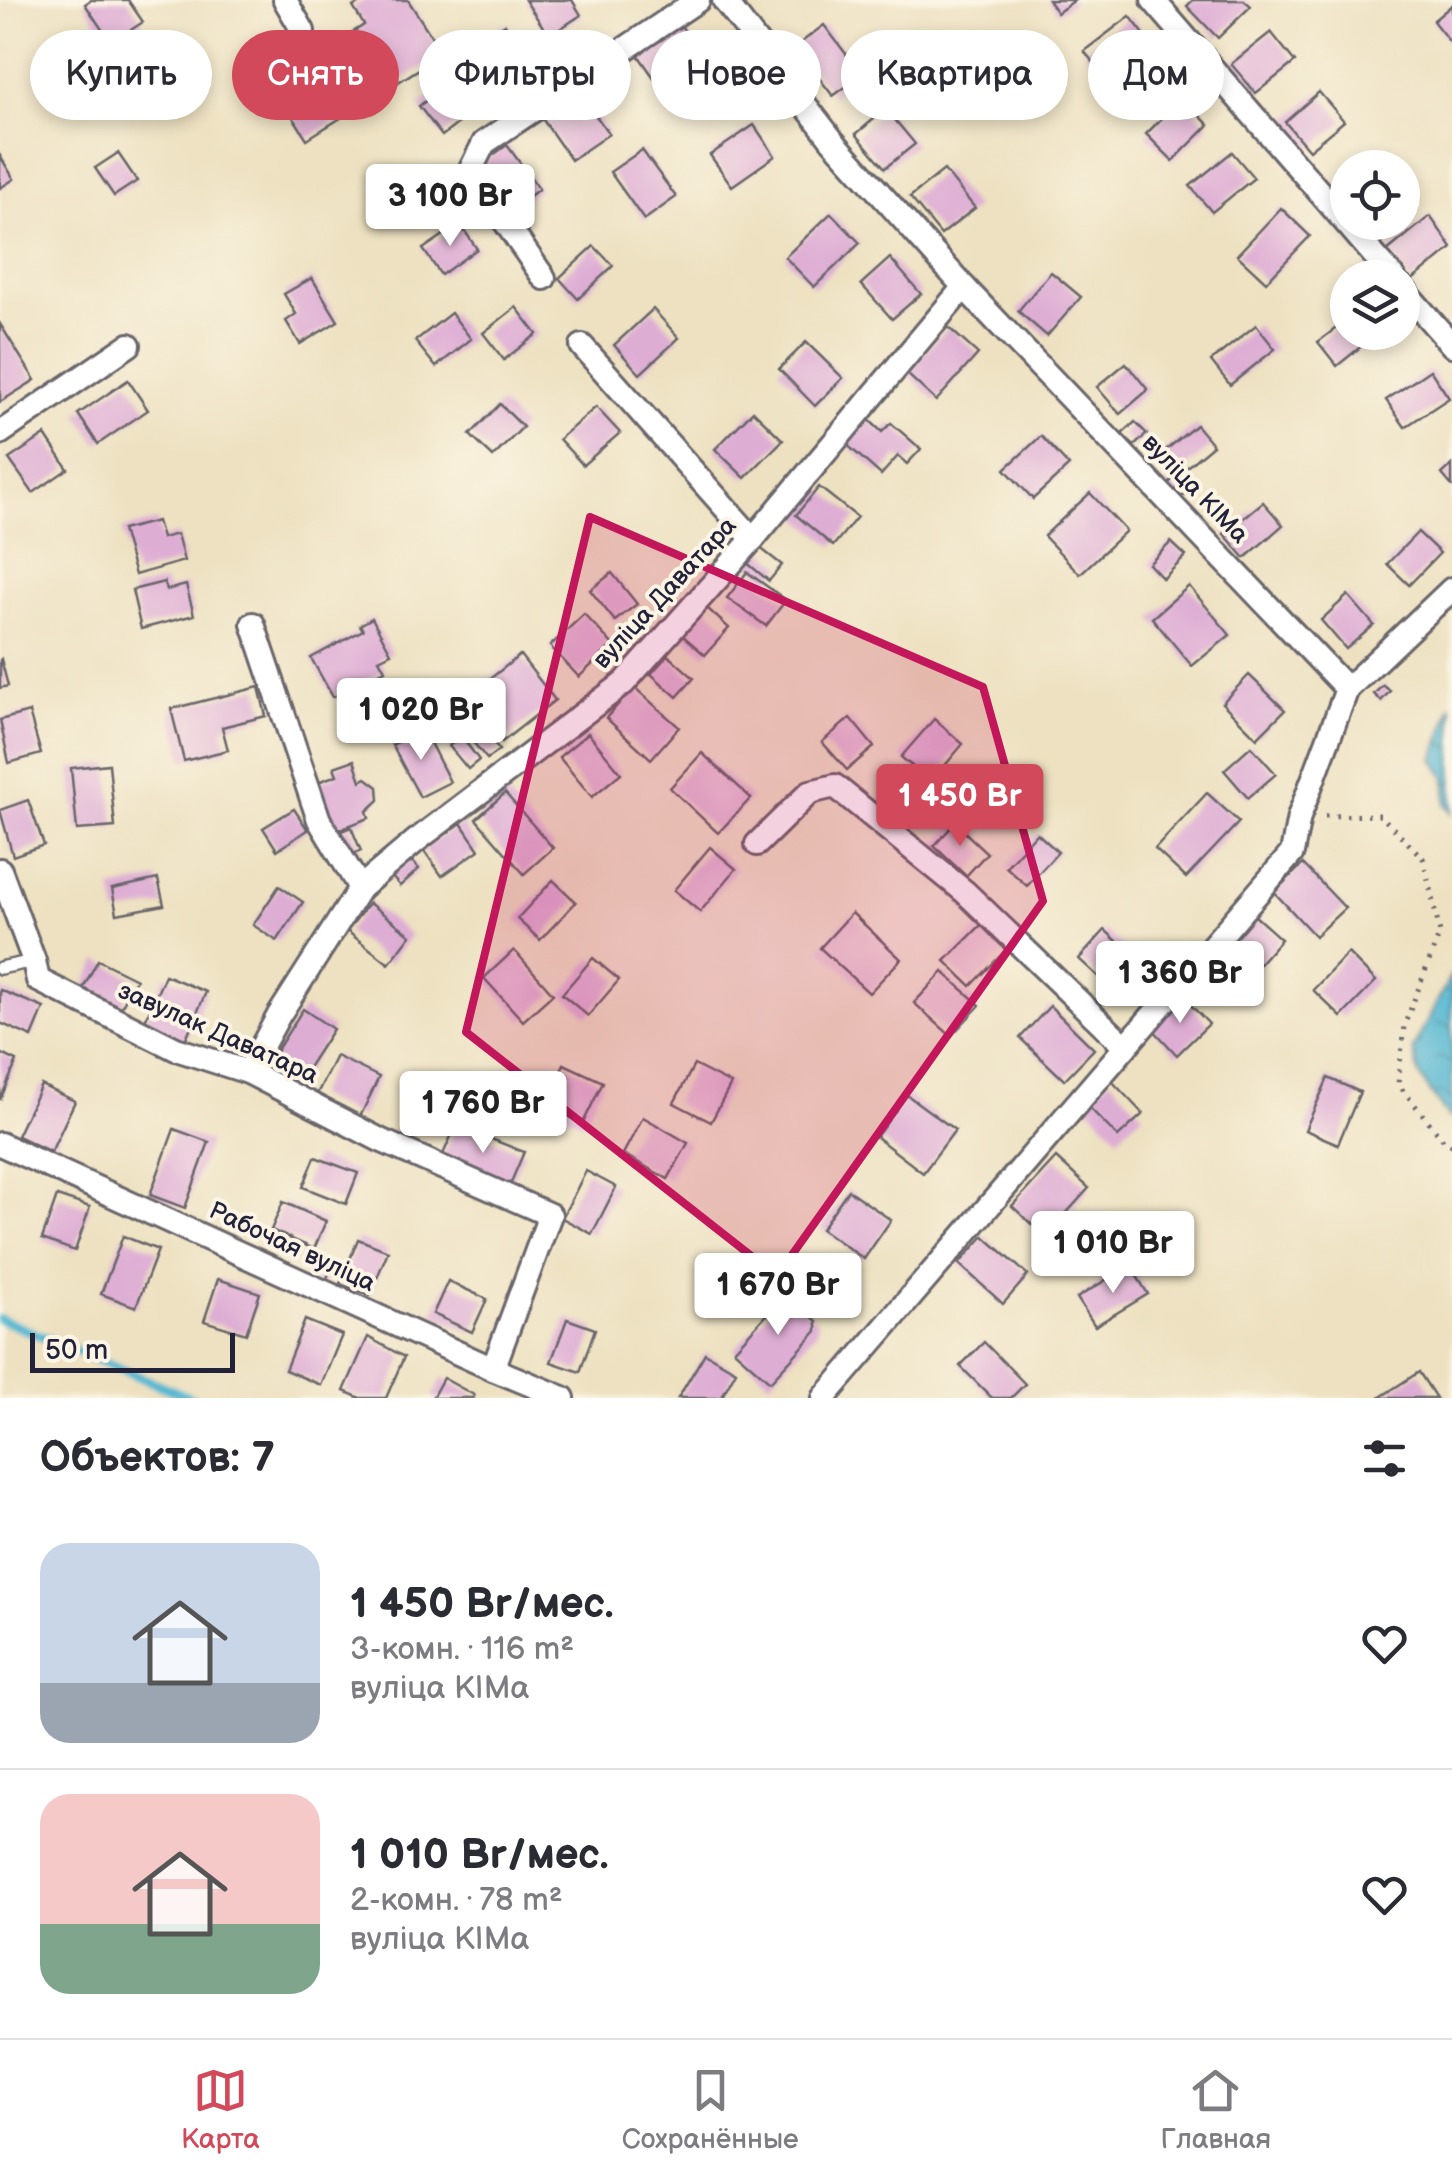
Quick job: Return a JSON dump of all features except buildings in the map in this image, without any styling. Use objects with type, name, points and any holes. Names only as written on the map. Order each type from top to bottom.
[{"type":"street","points":[[285,0],[302,30]]},
{"type":"street","points":[[544,278],[470,170],[484,143],[698,0]]},
{"type":"street","name":"вуліца КІМа","points":[[724,0],[834,140],[964,286],[1347,689]]},
{"type":"street","points":[[1153,0],[1378,260]]},
{"type":"street","name":"вуліца Даватара","points":[[248,1072],[278,1015],[360,888],[624,682],[753,539],[964,286]]},
{"type":"street","points":[[1420,309],[1452,345]]},
{"type":"street","points":[[0,433],[129,345]]},
{"type":"street","points":[[582,346],[753,539]]},
{"type":"street","points":[[824,1398],[1292,853],[1299,817],[1347,689],[1452,589]]},
{"type":"street","points":[[253,624],[319,820],[360,888]]},
{"type":"street","points":[[757,844],[810,792],[835,786],[965,892],[1125,1046]]},
{"type":"street","name":"завулак Даватара","points":[[0,870],[38,980],[176,1049],[248,1072],[380,1140],[550,1215],[493,1369]]},
{"type":"street","name":"Рабочая вуліца","points":[[0,1144],[563,1398]]},
{"type":"lane","points":[[0,968],[34,961]]},
{"type":"path","points":[[1299,817],[1380,816],[1423,858],[1440,932],[1404,1026],[1398,1084],[1445,1142],[1452,1145]]},
{"type":"highlighted area","points":[[590,517],[983,687],[1043,901],[777,1276],[466,1032]]},
{"type":"water","points":[[1452,705],[1452,814],[1446,804],[1446,778],[1434,759]]},
{"type":"water","points":[[1452,973],[1452,1117],[1448,1117],[1419,1075],[1413,1049]]},
{"type":"waterway","points":[[0,1319],[191,1398]]}]
